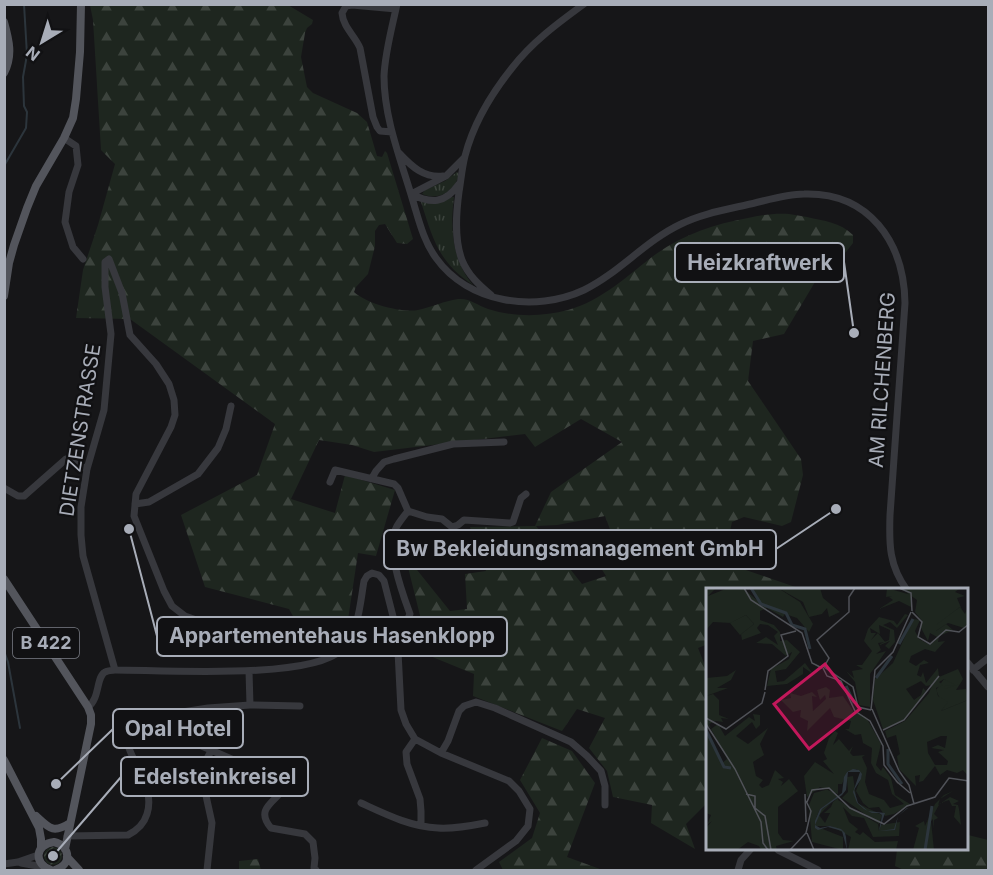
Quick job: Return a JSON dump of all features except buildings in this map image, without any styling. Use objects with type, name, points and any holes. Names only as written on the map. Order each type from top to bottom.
[{"type":"main road","points":[[4,297],[14,245],[36,186],[64,138],[75,109],[81,4]]},
{"type":"main road","points":[[4,21],[10,52],[9,64],[4,73]]},
{"type":"main road","name":"B 422","points":[[4,579],[88,707]]},
{"type":"main road","points":[[4,760],[40,831],[39,862],[55,870],[66,863],[67,836],[91,724],[88,707]]},
{"type":"main road","points":[[31,811],[49,828],[62,828],[70,823]]},
{"type":"main road","points":[[40,852],[46,844],[54,842],[60,844],[79,870]]},
{"type":"street","points":[[496,298],[475,281],[460,254],[457,237],[457,210],[465,156],[486,107],[512,68],[539,39],[584,4]]},
{"type":"street","name":"AM RILCHENBERG","points":[[392,132],[380,131],[373,117],[360,48],[344,23],[342,13],[346,6],[396,7],[384,74],[386,99],[392,132],[424,235],[435,257],[451,275],[467,287],[496,298],[535,302],[558,299],[577,293],[605,277],[652,241],[683,223],[706,215],[777,198],[801,194],[824,195],[850,203],[866,213],[880,227],[894,247],[901,266],[905,289],[889,545],[894,566],[906,588]]},
{"type":"street","points":[[64,138],[76,146],[78,165],[69,192],[65,222],[73,247],[83,259]]},
{"type":"street","points":[[398,152],[419,172],[433,176],[446,176]]},
{"type":"street","points":[[411,194],[446,176],[465,156]]},
{"type":"street","points":[[411,194],[437,201],[450,195],[461,182]]},
{"type":"street","name":"DIETZENSTRASSE","points":[[115,670],[83,556],[81,507],[87,469],[104,410],[111,334],[105,287],[105,262],[109,260],[122,293],[130,335],[156,364],[169,384],[174,400],[175,415],[171,427],[136,494],[135,504]]},
{"type":"street","points":[[231,406],[226,429],[218,448],[198,474],[149,502],[135,504],[134,516],[164,591],[172,606],[185,616],[202,622],[286,625]]},
{"type":"street","points":[[372,478],[384,462],[394,459],[453,444],[504,442]]},
{"type":"street","points":[[4,488],[18,496],[24,496],[66,459],[87,469]]},
{"type":"street","points":[[330,482],[335,470],[394,484],[408,511],[442,519],[452,527],[464,520],[513,522],[521,498],[526,494]]},
{"type":"street","points":[[397,632],[405,625],[410,614],[397,576],[393,545],[395,528],[408,511]]},
{"type":"street","points":[[88,707],[95,701],[105,671],[249,671],[292,668],[330,658],[341,651],[350,639],[356,625],[364,581],[372,573],[379,575],[384,581],[397,632],[401,710],[415,739],[441,753],[509,781],[530,808],[528,826],[516,841],[476,870]]},
{"type":"street","points":[[973,670],[988,658]]},
{"type":"street","points":[[969,664],[988,687]]},
{"type":"street","points":[[249,671],[250,705]]},
{"type":"street","points":[[441,753],[459,711],[464,706],[476,702],[495,708],[571,742],[587,756],[601,771],[605,786],[605,805]]},
{"type":"street","points":[[152,724],[163,715],[208,708],[250,705],[300,706]]},
{"type":"street","points":[[67,836],[128,835],[138,830],[150,806],[146,786],[126,740],[127,731],[135,725],[152,724],[243,764],[288,778],[286,787],[269,803],[264,813],[266,823],[271,828],[305,834],[313,842],[316,870]]},
{"type":"street","points":[[415,739],[406,752],[406,764],[420,800],[421,825]]},
{"type":"street","points":[[207,870],[212,823],[201,773],[211,751]]},
{"type":"street","points":[[361,803],[402,821],[437,828],[485,823]]},
{"type":"street","points":[[738,870],[741,860],[748,851]]},
{"type":"street","points":[[782,851],[818,870]]},
{"type":"street","points":[[4,864],[18,862],[40,852]]},
{"type":"street","points":[[18,862],[55,870]]},
{"type":"green space","points":[[90,5],[288,5],[313,20],[305,33],[301,57],[307,87],[313,93],[357,113],[367,122],[377,156],[382,157],[385,151],[387,153],[413,239],[407,244],[397,243],[385,224],[379,225],[375,231],[375,246],[368,274],[354,292],[367,300],[385,307],[411,311],[462,299],[498,312],[538,315],[580,306],[604,294],[656,254],[678,241],[689,235],[736,220],[763,215],[789,214],[837,225],[853,235],[853,243],[846,252],[829,264],[815,282],[784,334],[753,341],[748,381],[801,459],[803,475],[791,522],[782,526],[744,517],[732,522],[726,549],[740,552],[737,567],[798,588],[706,588],[706,645],[698,648],[706,668],[706,804],[686,824],[695,849],[651,823],[652,805],[613,797],[607,771],[589,748],[605,718],[577,709],[562,731],[473,696],[474,674],[430,656],[405,555],[450,611],[467,609],[465,574],[486,571],[470,527],[535,526],[551,492],[622,442],[581,419],[535,447],[525,434],[374,452],[352,445],[319,440],[291,499],[335,513],[345,475],[395,490],[376,556],[358,553],[346,633],[307,641],[289,609],[205,587],[181,515],[257,475],[275,424],[130,319],[76,318],[83,270],[115,164],[101,150],[93,20]],"holes":[[[605,516],[611,532],[586,544],[606,576],[582,584],[536,526],[557,525]]]},
{"type":"green space","points":[[457,172],[459,175],[457,181],[445,194],[428,196],[422,194],[425,190],[445,181]]},
{"type":"green space","points":[[454,197],[452,220],[454,243],[461,265],[473,285],[452,268],[438,249],[421,202],[444,201]]},
{"type":"green space","points":[[542,738],[572,751],[595,783],[567,857],[600,870],[503,870],[499,862],[532,838],[540,813],[520,780]]},
{"type":"green space","points":[[969,835],[988,840],[988,870],[904,870],[895,866],[897,851],[969,851]]},
{"type":"green space","points":[[53,847],[59,850],[62,856],[59,862],[53,865],[47,862],[44,856],[47,850]]},
{"type":"green space","points":[[258,859],[261,870],[239,870],[239,861]]},
{"type":"waterway","points":[[4,166],[26,128],[27,112],[24,106],[23,77],[27,55],[24,4]]},
{"type":"waterway","points":[[4,651],[20,728]]},
{"type":"place","name":"Heizkraftwerk","points":[[854,333]]},
{"type":"place","name":"Bw Bekleidungsmanagement GmbH","points":[[836,509]]},
{"type":"place","name":"Appartementehaus Hasenklopp","points":[[129,529]]},
{"type":"place","name":"Opal Hotel","points":[[56,784]]},
{"type":"place","name":"Edelsteinkreisel","points":[[53,856]]}]
